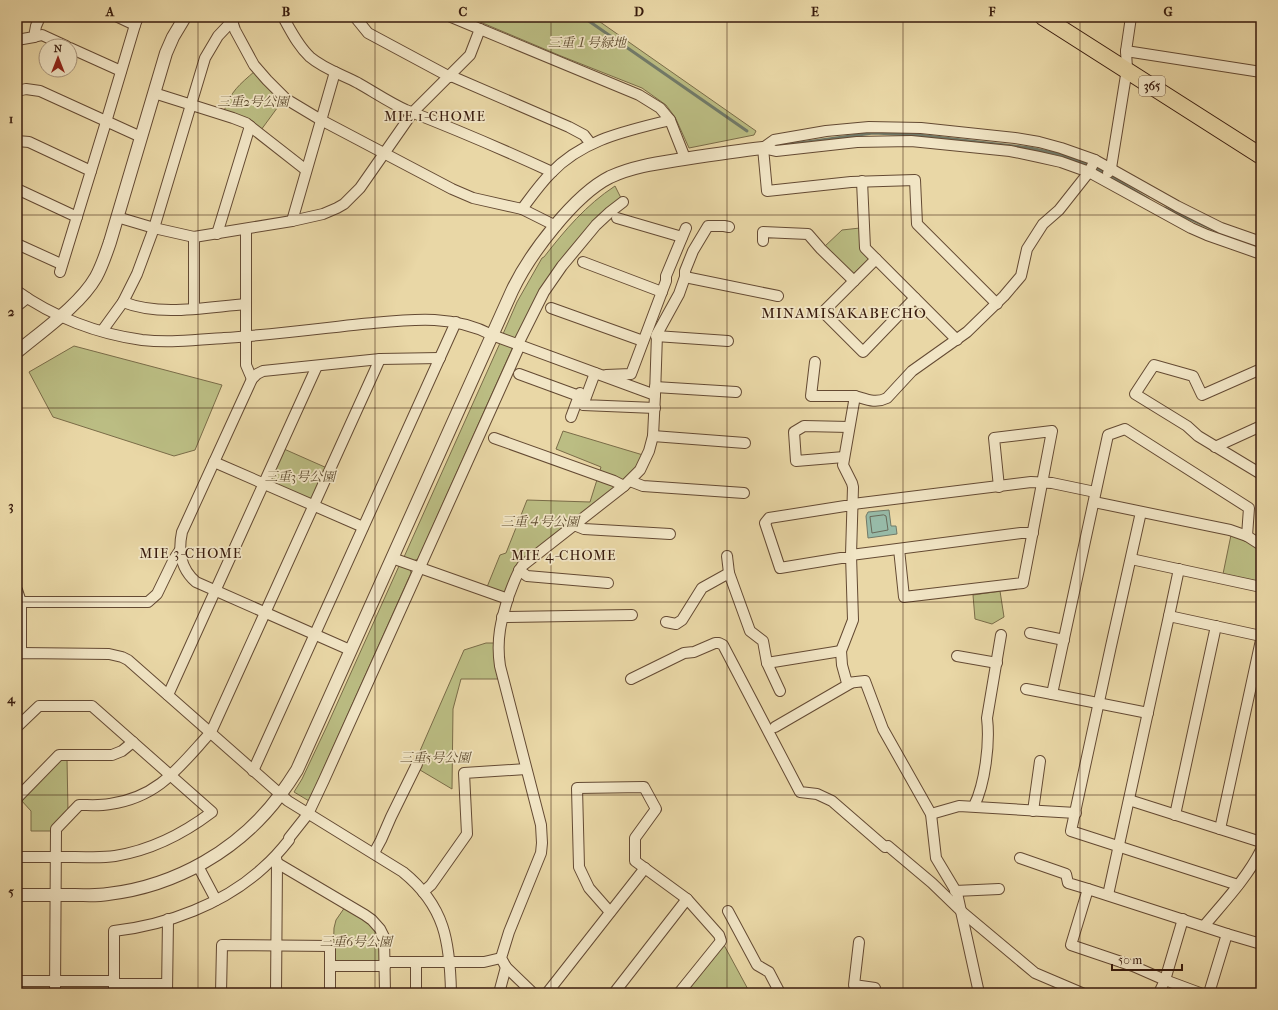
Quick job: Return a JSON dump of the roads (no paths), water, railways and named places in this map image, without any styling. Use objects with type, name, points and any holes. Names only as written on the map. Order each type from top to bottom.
[{"type":"highway","name":"365","points":[[1043,17],[1261,156]]},
{"type":"street","points":[[34,37],[36,26],[40,17]]},
{"type":"street","points":[[17,244],[60,268],[77,217],[136,21],[118,17]]},
{"type":"street","points":[[17,352],[60,316],[80,297],[95,278],[106,253],[169,47],[185,17]]},
{"type":"street","points":[[283,17],[295,40],[306,53],[311,58],[334,72],[406,109],[552,172]]},
{"type":"street","points":[[354,17],[368,33],[450,76],[569,127],[584,135],[591,144]]},
{"type":"street","points":[[451,17],[639,95],[660,108],[670,120],[685,158]]},
{"type":"street","points":[[1105,180],[1111,168],[1127,70],[1126,51],[1131,17]]},
{"type":"street","points":[[102,331],[124,302],[134,282],[154,228],[202,66],[218,36],[234,19]]},
{"type":"street","points":[[234,19],[235,30],[250,57],[267,80],[286,99],[321,120],[462,193],[486,202],[522,209],[556,226]]},
{"type":"street","points":[[117,217],[154,228],[194,237],[292,221],[322,214],[337,208],[344,204],[360,188],[413,112],[470,55],[480,29]]},
{"type":"street","points":[[17,40],[42,35],[49,38]]},
{"type":"street","points":[[1126,51],[1261,72]]},
{"type":"street","points":[[78,52],[121,71]]},
{"type":"street","points":[[292,221],[334,72]]},
{"type":"street","points":[[17,91],[26,89],[40,91],[141,137]]},
{"type":"street","points":[[154,93],[233,118],[250,126],[306,170]]},
{"type":"street","points":[[522,209],[552,172],[568,159],[591,144],[616,134],[670,120]]},
{"type":"street","points":[[217,234],[250,126]]},
{"type":"street","points":[[763,148],[774,140],[818,132],[869,127],[904,127],[1015,138],[1061,148],[1095,160],[1177,206],[1221,228],[1261,242]]},
{"type":"street","points":[[17,141],[29,142],[91,171]]},
{"type":"street","points":[[17,895],[108,894],[125,892],[158,883],[198,866],[227,848],[259,820],[281,795],[297,770],[518,279],[533,254],[556,226],[583,197],[598,184],[610,177],[643,166],[685,158],[763,148],[776,151],[857,142],[911,141],[1010,151],[1061,162],[1089,172],[1191,228],[1214,238],[1261,254]]},
{"type":"street","points":[[763,148],[767,191],[862,181],[915,180],[917,224],[997,304]]},
{"type":"street","points":[[815,362],[811,396],[854,396],[871,401],[883,400],[887,398],[912,371],[957,340],[997,304],[1021,276],[1027,249],[1043,224],[1059,210],[1089,172],[1095,160]]},
{"type":"street","points":[[862,181],[865,248],[957,340]]},
{"type":"street","points":[[17,189],[77,217]]},
{"type":"street","points":[[114,986],[114,931],[134,929],[168,919],[216,900],[277,859],[308,814],[544,292],[562,266],[596,225],[623,202]]},
{"type":"street","points":[[1191,228],[1197,216]]},
{"type":"street","points":[[595,373],[631,374],[666,281],[666,276],[684,233],[617,218]]},
{"type":"street","points":[[499,993],[509,932],[542,848],[542,829],[500,666],[498,641],[502,617],[519,570],[535,555],[627,483],[644,463],[652,445],[653,436],[656,336],[679,294],[685,277],[685,271],[693,251],[708,226],[729,227]]},
{"type":"street","points":[[246,229],[246,365],[252,379]]},
{"type":"street","points":[[763,241],[763,232],[808,234],[821,249],[854,281]]},
{"type":"street","points":[[194,237],[194,309]]},
{"type":"street","points":[[876,259],[823,312],[863,352],[916,298]]},
{"type":"street","points":[[583,262],[662,292]]},
{"type":"street","points":[[685,277],[778,296]]},
{"type":"street","points":[[17,291],[60,316],[102,331],[127,337],[158,341],[186,341],[246,337],[418,319],[438,319],[456,322],[483,330],[492,335],[595,373],[655,391],[736,392]]},
{"type":"street","points":[[17,306],[27,298]]},
{"type":"street","points":[[124,302],[143,308],[163,310],[194,309],[246,304]]},
{"type":"street","points":[[551,308],[643,342]]},
{"type":"street","points":[[253,771],[456,322]]},
{"type":"street","points":[[656,336],[728,340]]},
{"type":"street","points":[[350,650],[199,584],[190,577],[181,562],[180,550],[182,532],[252,379],[257,374],[263,371],[380,360],[440,358]]},
{"type":"street","points":[[55,993],[56,829],[79,805],[103,805],[133,799],[151,791],[172,775],[211,732],[380,360]]},
{"type":"street","points":[[1261,369],[1202,395],[1193,376],[1154,365],[1135,394],[1187,426],[1198,436],[1261,474]]},
{"type":"street","points":[[168,694],[216,592],[317,366]]},
{"type":"street","points":[[571,417],[579,396],[595,373]]},
{"type":"street","points":[[595,373],[583,405],[655,408]]},
{"type":"street","points":[[519,374],[579,396]]},
{"type":"street","points":[[854,396],[843,465],[853,487],[851,557],[853,620],[841,651],[844,673],[847,684],[865,682],[883,729],[931,814],[936,858],[956,891],[962,911],[979,993]]},
{"type":"street","points":[[844,456],[796,461],[794,432],[804,426],[849,427]]},
{"type":"street","points":[[1216,447],[1261,426]]},
{"type":"street","points":[[1052,694],[1108,435],[1125,429],[1249,508],[1247,536]]},
{"type":"street","points":[[899,549],[904,598],[1023,583],[1052,431],[994,438],[999,487]]},
{"type":"street","points":[[653,436],[745,443]]},
{"type":"street","points":[[494,438],[614,481],[643,486],[744,493]]},
{"type":"street","points":[[214,462],[363,528]]},
{"type":"street","points":[[1033,533],[1021,533],[899,549],[780,568],[765,523],[769,518],[845,506],[1031,482],[1052,483],[1142,512],[1230,530],[1247,536],[1261,544]]},
{"type":"street","points":[[1142,512],[1071,831],[1238,885]]},
{"type":"street","points":[[574,525],[584,529],[670,534]]},
{"type":"street","points":[[21,602],[148,602],[157,594],[180,550]]},
{"type":"street","points":[[726,556],[729,573],[750,631],[763,641],[767,662],[780,691]]},
{"type":"street","points":[[392,558],[508,599]]},
{"type":"street","points":[[1131,559],[1261,587]]},
{"type":"street","points":[[1108,895],[1178,569]]},
{"type":"street","points":[[519,570],[527,576],[608,583]]},
{"type":"street","points":[[666,622],[676,624],[682,620],[702,588],[729,573]]},
{"type":"street","points":[[17,590],[21,602],[19,655],[109,654],[128,660],[281,795],[308,814],[374,853],[414,881],[433,906],[444,929],[450,962],[450,993]]},
{"type":"street","points":[[502,617],[632,615]]},
{"type":"street","points":[[1169,616],[1261,636]]},
{"type":"street","points":[[1176,815],[1216,626]]},
{"type":"street","points":[[1030,633],[1064,640]]},
{"type":"street","points":[[974,806],[981,785],[986,756],[988,730],[987,718],[1001,635]]},
{"type":"street","points":[[1220,829],[1261,640]]},
{"type":"street","points":[[631,680],[684,653],[694,652],[714,643],[723,645],[800,792],[817,794],[832,801],[885,847],[888,846],[932,883],[1035,974],[1082,993]]},
{"type":"street","points":[[767,662],[841,651]]},
{"type":"street","points":[[957,656],[997,663]]},
{"type":"street","points":[[775,727],[851,683]]},
{"type":"street","points":[[1026,689],[1148,713]]},
{"type":"street","points":[[17,727],[39,706],[92,706],[172,775],[212,812],[196,825],[178,836],[140,851],[103,858],[17,857]]},
{"type":"street","points":[[17,798],[59,755],[112,755],[122,751],[133,742]]},
{"type":"street","points":[[1033,811],[1040,761]]},
{"type":"street","points":[[374,853],[417,764]]},
{"type":"street","points":[[423,892],[431,885],[466,834],[464,773],[526,770]]},
{"type":"street","points":[[610,912],[589,888],[579,867],[577,788],[644,787],[656,809],[635,838],[635,861],[687,899],[719,935],[721,941],[679,993]]},
{"type":"street","points":[[1129,800],[1261,842]]},
{"type":"street","points":[[931,814],[959,806],[1076,813]]},
{"type":"street","points":[[1204,926],[1258,862],[1261,850]]},
{"type":"street","points":[[1020,858],[1066,874],[1068,883],[1261,944]]},
{"type":"street","points":[[276,993],[277,859]]},
{"type":"street","points":[[277,859],[372,920],[384,935],[385,993]]},
{"type":"street","points":[[198,866],[216,900]]},
{"type":"street","points":[[547,993],[645,868]]},
{"type":"street","points":[[956,891],[999,889]]},
{"type":"street","points":[[1088,889],[1071,945],[1133,966],[1200,993]]},
{"type":"street","points":[[614,993],[687,899]]},
{"type":"street","points":[[728,911],[757,965],[769,972],[780,993]]},
{"type":"street","points":[[17,981],[55,981],[114,986],[167,988],[168,919]]},
{"type":"street","points":[[1159,993],[1165,980],[1183,919]]},
{"type":"street","points":[[1209,993],[1227,934]]},
{"type":"street","points":[[859,942],[854,985],[875,988],[874,993]]},
{"type":"street","points":[[221,993],[222,945],[330,946],[330,993]]},
{"type":"street","points":[[330,966],[416,962],[503,962],[533,993]]},
{"type":"street","points":[[416,962],[416,993]]},
{"type":"water","points":[[889,510],[891,526],[896,526],[897,534],[868,538],[866,516],[868,512]]},
{"type":"waterway","points":[[583,17],[747,131]]},
{"type":"waterway","points":[[777,146],[873,133],[918,135],[1030,148],[1058,154],[1090,165],[1148,199]]},
{"type":"waterway","points":[[1165,208],[1219,232]]},
{"type":"district","name":"MIE 1-CHOME","points":[[435,116]]},
{"type":"district","name":"MINAMISAKABECHO","points":[[844,313]]},
{"type":"district","name":"MIE 3-CHOME","points":[[191,553]]},
{"type":"district","name":"MIE 4-CHOME","points":[[564,555]]},
{"type":"park label","name":"三重１号緑地","points":[[587,42]]},
{"type":"park label","name":"三重2号公園","points":[[253,101]]},
{"type":"park label","name":"三重3号公園","points":[[300,476]]},
{"type":"park label","name":"三重４号公園","points":[[540,521]]},
{"type":"park label","name":"三重5号公園","points":[[435,757]]},
{"type":"park label","name":"三重6号公園","points":[[356,941]]}]
